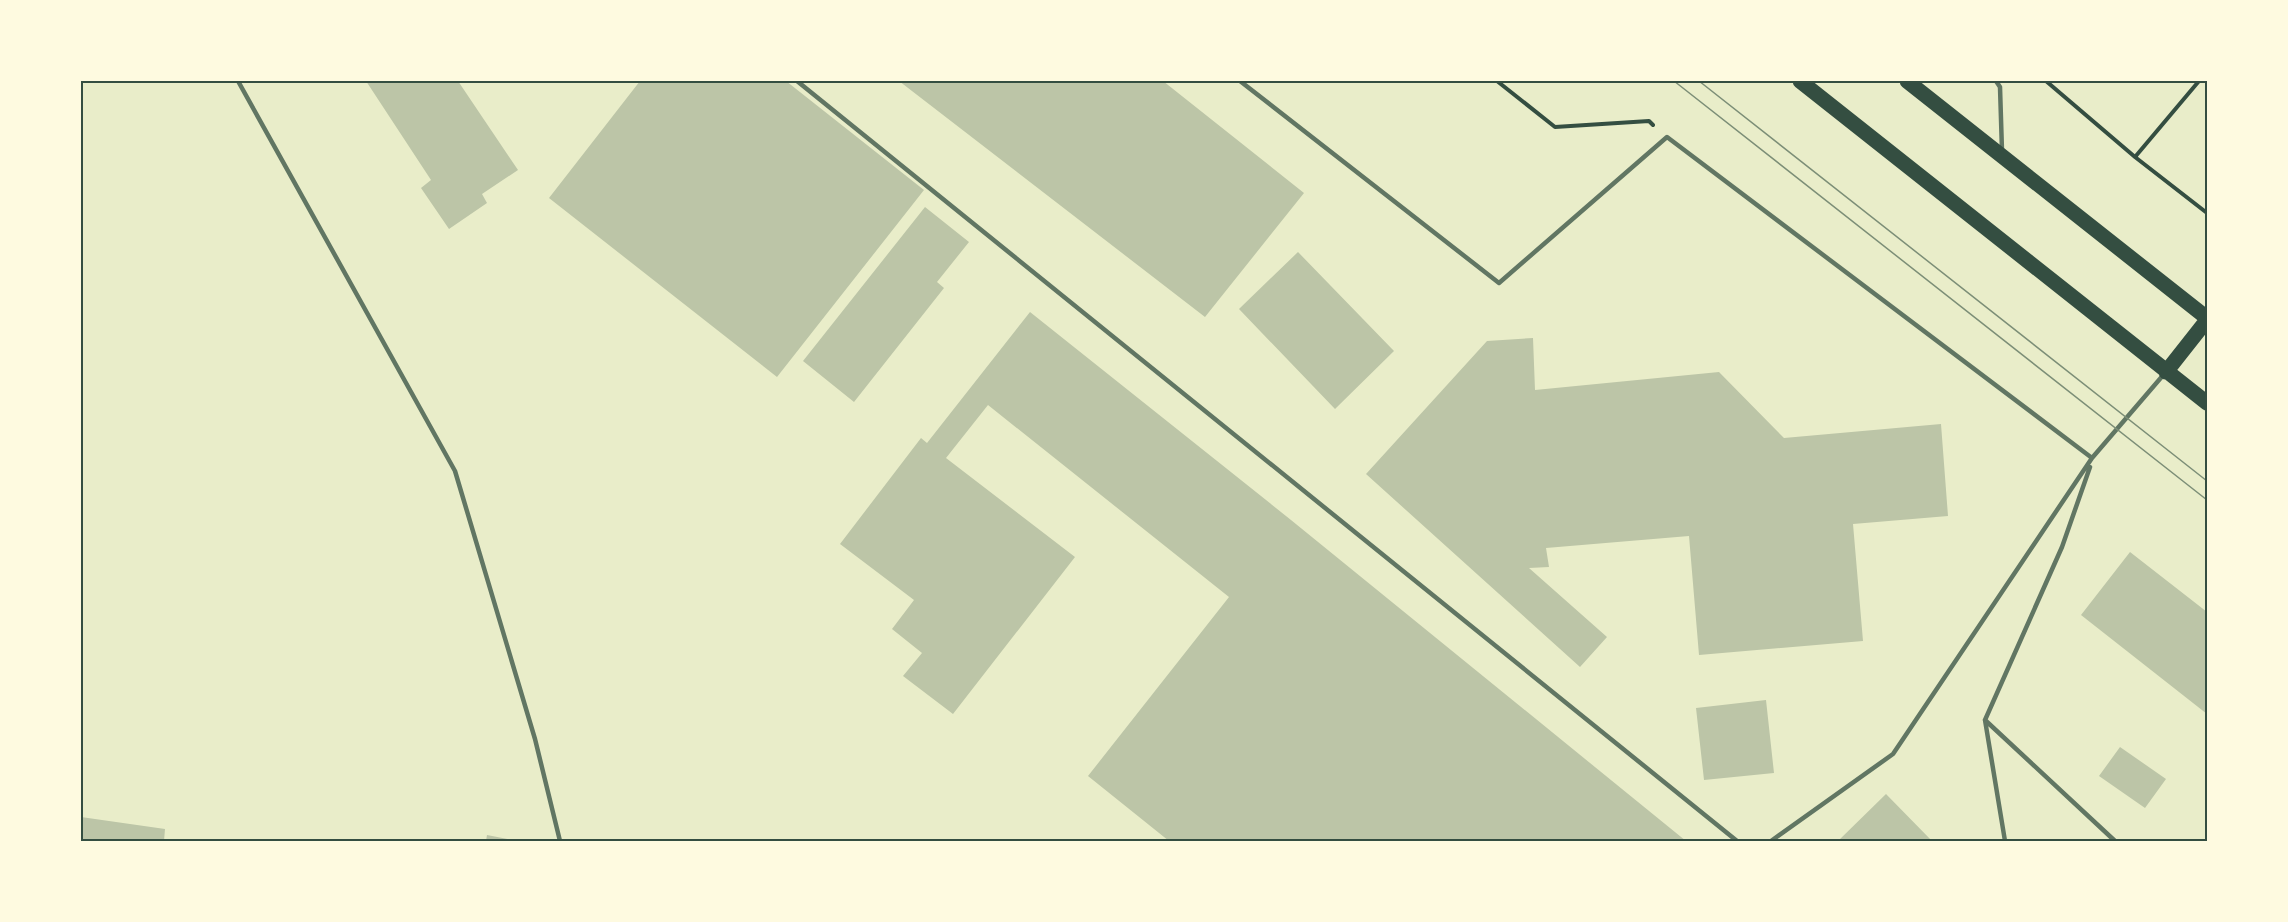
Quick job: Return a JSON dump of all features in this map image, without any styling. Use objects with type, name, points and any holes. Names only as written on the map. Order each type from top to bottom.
[{"type":"main road","points":[[1800,81],[2207,403]]},
{"type":"main road","points":[[1907,81],[2207,319],[2166,372]]},
{"type":"lane","points":[[238,81],[455,471],[535,739],[560,841]]},
{"type":"lane","points":[[797,81],[1737,841]]},
{"type":"lane","points":[[1240,81],[1499,283],[1667,137],[2092,458]]},
{"type":"lane","points":[[1996,81],[2000,87],[2002,157]]},
{"type":"lane","points":[[1771,841],[1893,754],[2092,458],[2166,372]]},
{"type":"lane","points":[[2005,841],[1986,720],[2062,547],[2092,458]]},
{"type":"lane","points":[[1986,720],[2115,841]]},
{"type":"path","points":[[1497,81],[1554,127],[1649,121],[1667,137]]},
{"type":"path","points":[[2046,81],[2135,157],[2207,213]]},
{"type":"path","points":[[2135,157],[2199,81]]},
{"type":"building","points":[[366,81],[458,81],[518,170],[482,194],[487,203],[449,229],[421,188],[431,180]]},
{"type":"building","points":[[640,81],[786,81],[924,190],[777,377],[549,198]]},
{"type":"building","points":[[899,81],[1163,81],[1304,193],[1205,317]]},
{"type":"building","points":[[925,207],[969,242],[937,282],[944,288],[854,402],[803,361]]},
{"type":"building","points":[[1298,252],[1394,351],[1335,409],[1239,309]]},
{"type":"building","points":[[1030,312],[1291,520],[1686,841],[1169,841],[1088,776],[1229,597],[988,405],[946,458],[1075,557],[953,714],[903,676],[922,653],[892,629],[914,600],[840,544],[921,438],[927,443]]},
{"type":"building","points":[[1533,338],[1535,390],[1719,372],[1784,438],[1941,424],[1948,516],[1853,524],[1863,641],[1699,655],[1689,536],[1546,548],[1549,567],[1529,568],[1607,637],[1580,667],[1366,474],[1487,341]]},
{"type":"building","points":[[2130,552],[2207,612],[2207,714],[2081,615]]},
{"type":"building","points":[[1766,700],[1774,773],[1704,780],[1696,708]]},
{"type":"building","points":[[2120,747],[2166,779],[2145,808],[2099,776]]},
{"type":"building","points":[[1886,794],[1932,841],[1838,841]]},
{"type":"building","points":[[81,817],[165,829],[164,841],[81,841]]},
{"type":"building","points":[[487,835],[512,840],[512,841],[486,841]]},
{"type":"tram line","points":[[1674,81],[2207,500]]},
{"type":"tram line","points":[[1699,81],[2207,481]]}]
